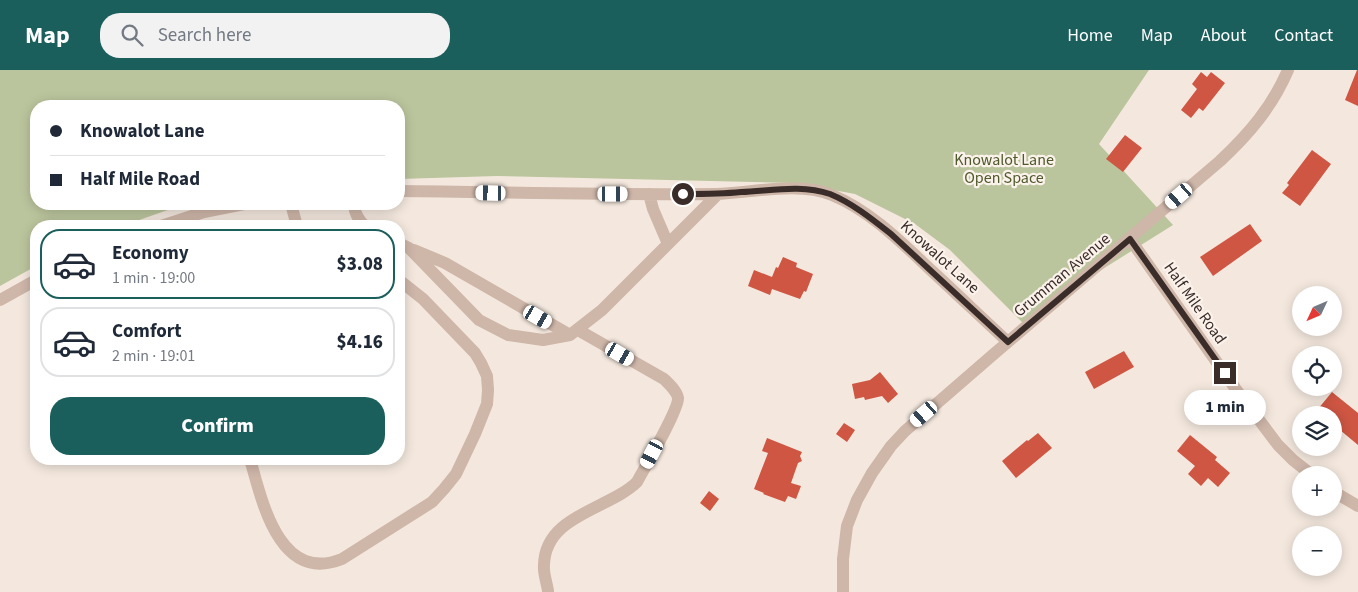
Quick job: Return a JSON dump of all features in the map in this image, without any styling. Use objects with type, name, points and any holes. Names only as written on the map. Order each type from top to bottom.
[{"type":"street","name":"Grumman Avenue","points":[[843,592],[843,559],[847,526],[857,500],[872,473],[891,446],[905,431],[1192,186],[1243,139],[1274,97],[1288,70]]},
{"type":"street","name":"Knowalot Lane","points":[[405,192],[718,194],[802,189],[820,191],[843,200],[872,218],[1008,342]]},
{"type":"street","points":[[649,194],[653,209],[668,244]]},
{"type":"street","points":[[405,247],[479,320],[508,335],[543,340],[574,332],[602,310],[718,194]]},
{"type":"street","points":[[179,220],[214,210]]},
{"type":"street","name":"Half Mile Road","points":[[1130,239],[1278,444],[1301,466]]},
{"type":"street","points":[[405,246],[445,263],[664,379],[674,389],[678,398],[675,412],[637,482],[630,489],[582,514],[565,525],[553,536],[546,550],[543,566],[548,592]]},
{"type":"street","points":[[0,300],[30,283]]},
{"type":"street","points":[[252,465],[264,509],[277,535],[292,553],[303,560],[316,563],[331,563],[342,559],[432,502],[444,489],[456,474],[487,404],[486,376],[482,363],[475,353],[423,299],[405,285]]},
{"type":"street","points":[[1342,497],[1358,506]]},
{"type":"green space","name":"Knowalot Lane Open Space","points":[[0,70],[1149,70],[1099,144],[1173,225],[1098,272],[1026,326],[950,250],[915,224],[855,194],[795,183],[497,176],[405,179],[405,100],[30,100],[30,210],[168,210],[139,220],[30,220],[30,269],[0,286]]},
{"type":"building","points":[[1358,70],[1358,106],[1345,100]]},
{"type":"building","points":[[1201,72],[1207,77],[1211,72],[1225,83],[1203,111],[1199,108],[1191,118],[1181,110],[1197,89],[1192,84]]},
{"type":"building","points":[[1125,135],[1142,148],[1123,172],[1106,159]]},
{"type":"building","points":[[1312,150],[1331,164],[1300,206],[1282,193],[1289,185],[1287,183]]},
{"type":"building","points":[[1250,224],[1262,241],[1213,276],[1200,257]]},
{"type":"building","points":[[783,257],[797,263],[796,267],[813,274],[806,292],[804,291],[800,299],[772,289],[770,295],[748,286],[754,270],[772,277]]},
{"type":"building","points":[[1124,351],[1134,367],[1094,389],[1085,372]]},
{"type":"building","points":[[880,372],[898,394],[888,403],[882,396],[865,400],[864,397],[855,399],[852,384],[870,380]]},
{"type":"building","points":[[1329,396],[1337,396],[1358,413],[1358,445],[1342,432],[1342,406],[1320,406]]},
{"type":"building","points":[[844,423],[855,430],[847,442],[836,434]]},
{"type":"building","points":[[1038,433],[1052,448],[1016,478],[1002,461]]},
{"type":"building","points":[[1190,435],[1217,457],[1215,460],[1230,473],[1218,487],[1208,478],[1201,486],[1188,474],[1195,466],[1177,451]]},
{"type":"building","points":[[767,438],[802,452],[800,456],[802,461],[798,463],[791,483],[801,486],[796,499],[788,496],[785,502],[754,489],[768,453],[762,451]]},
{"type":"building","points":[[709,491],[719,499],[710,511],[700,503]]},
{"type":"route","points":[[683,194],[718,194],[791,189],[820,191],[830,194],[872,218],[1008,342],[1130,239],[1225,373]]}]
